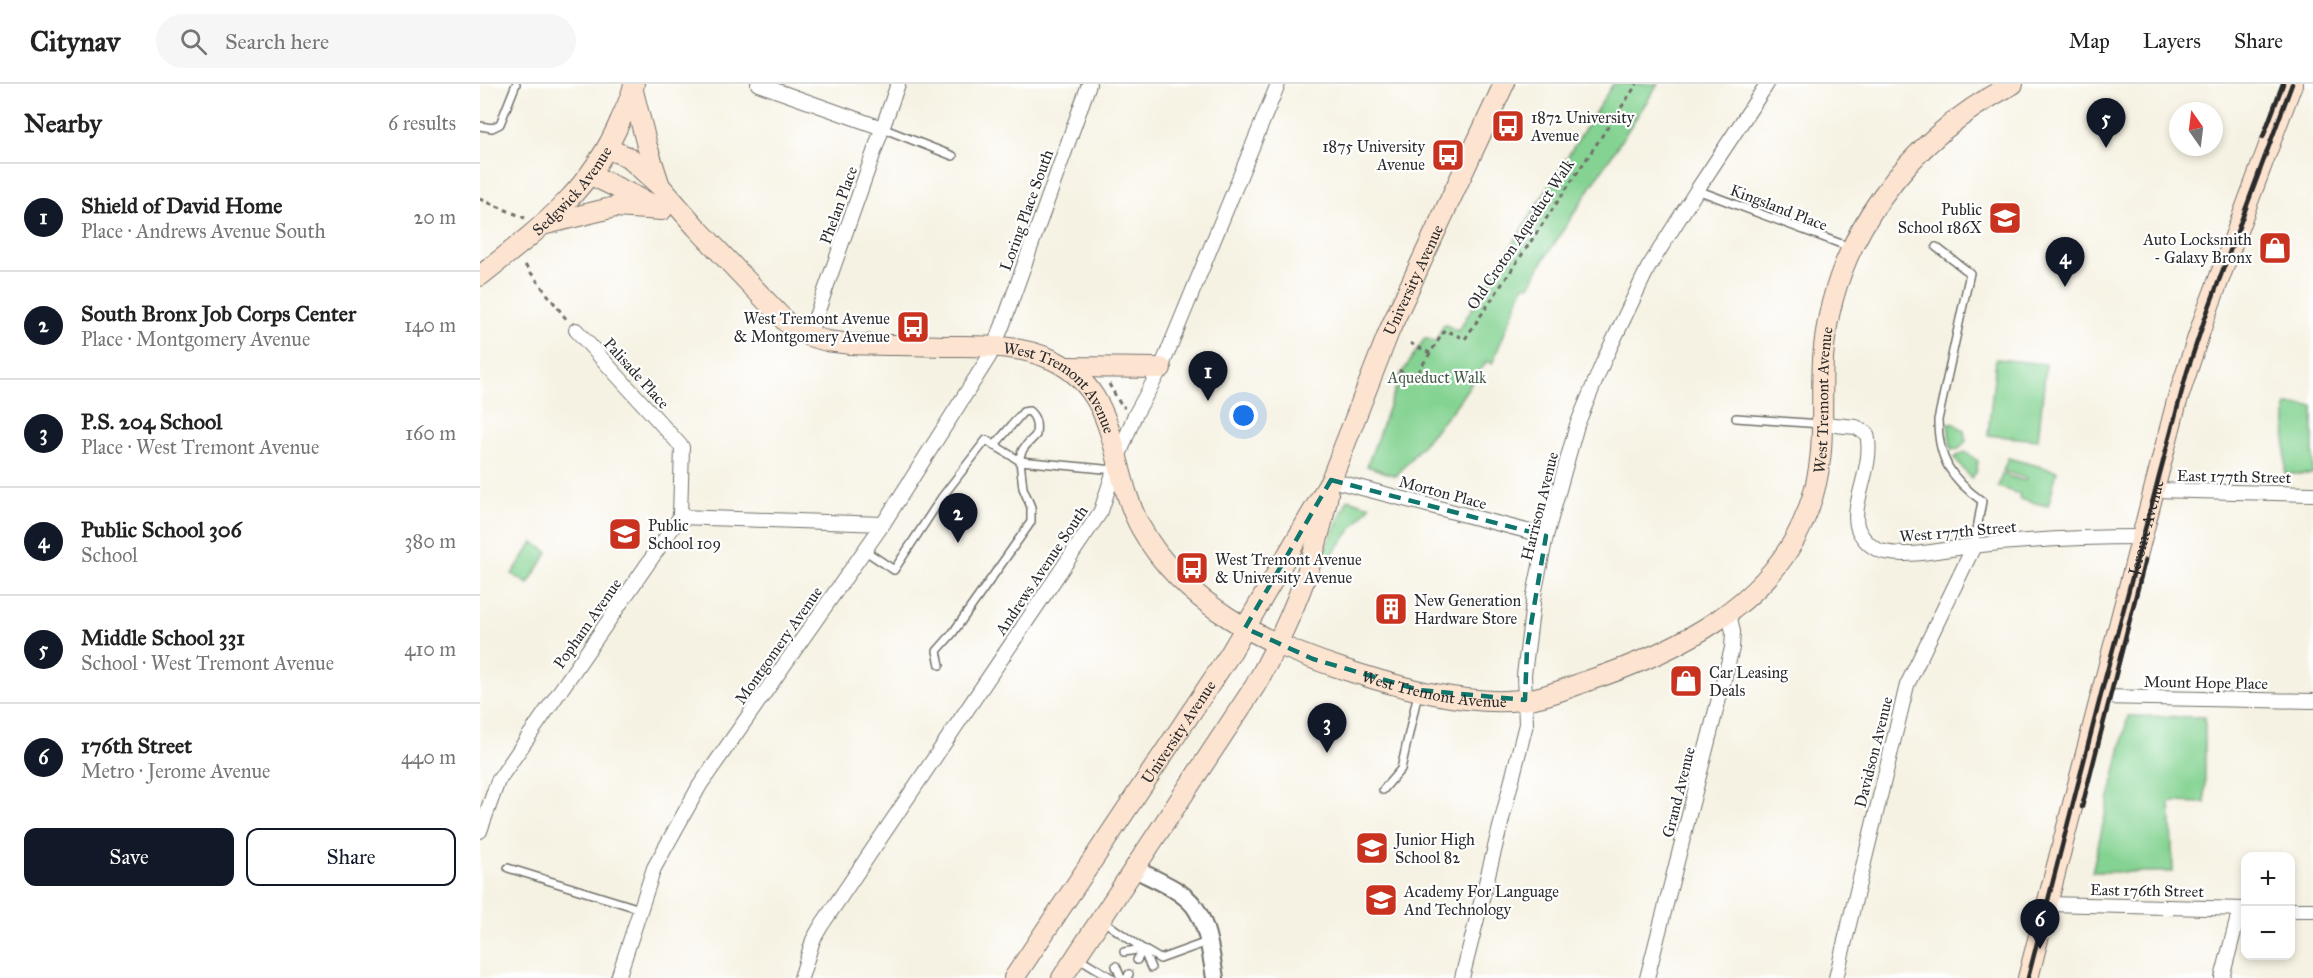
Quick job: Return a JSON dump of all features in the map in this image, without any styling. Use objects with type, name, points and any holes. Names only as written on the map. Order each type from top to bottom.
[{"type":"main road","name":"University Avenue","points":[[1014,978],[1230,654],[1331,480],[1390,329],[1504,84]]},
{"type":"main road","name":"West Tremont Avenue","points":[[608,148],[628,157],[661,187],[776,312],[808,336],[827,342],[851,344],[994,346],[1028,350],[1066,367],[1087,386],[1103,411],[1116,464],[1131,507],[1149,542],[1190,589],[1222,614],[1245,628],[1299,654],[1358,674],[1419,690],[1485,700],[1525,700],[1623,668],[1691,637],[1729,613],[1770,575],[1799,532],[1818,478],[1824,424],[1822,377],[1826,333],[1836,291],[1852,248],[1876,204],[1914,156],[1944,129],[2013,84]]},
{"type":"main road","name":"Jerome Avenue","points":[[2028,978],[2177,401],[2204,319],[2292,84]]},
{"type":"main road","points":[[633,87],[647,146],[661,187]]},
{"type":"main road","name":"Sedgwick Avenue","points":[[480,276],[534,221],[575,195],[608,148],[633,87]]},
{"type":"main road","name":"West Tremont Avenue","points":[[591,175],[696,227]]},
{"type":"main road","points":[[534,221],[623,207],[662,210]]},
{"type":"main road","points":[[1066,367],[1161,368]]},
{"type":"main road","name":"University Avenue","points":[[1062,978],[1255,686],[1278,645],[1324,520],[1331,480]]},
{"type":"street","points":[[758,84],[882,128]]},
{"type":"street","name":"Phelan Place","points":[[808,336],[898,84]]},
{"type":"street","name":"Loring Place South","points":[[994,346],[1089,84]]},
{"type":"street","name":"Andrews Avenue South","points":[[801,978],[813,940],[821,926],[1101,511],[1134,417],[1161,368],[1278,84]]},
{"type":"street","name":"Harrison Avenue","points":[[1462,978],[1526,724],[1524,675],[1534,595],[1546,536],[1577,425],[1604,360],[1648,268],[1696,190],[1767,84]]},
{"type":"street","name":"Palisade Place","points":[[576,330],[682,447],[680,517]]},
{"type":"street","name":"Montgomery Avenue","points":[[618,978],[654,868],[700,785],[882,524],[994,346]]},
{"type":"street","name":"West 177th Street","points":[[1824,424],[1856,427],[1867,434],[1869,455],[1856,516],[1858,528],[1875,550],[1887,553],[1915,552],[1974,546],[2141,537]]},
{"type":"street","name":"Morton Place","points":[[1331,480],[1546,536]]},
{"type":"street","name":"East 177th Street","points":[[2154,490],[2313,494]]},
{"type":"street","points":[[680,517],[882,524]]},
{"type":"street","name":"Popham Avenue","points":[[480,831],[498,781],[680,517]]},
{"type":"street","name":"Davidson Avenue","points":[[1836,978],[1906,685],[1974,546]]},
{"type":"street","name":"Grand Avenue","points":[[1647,978],[1732,648],[1729,613]]},
{"type":"street","name":"Mount Hope Place","points":[[2099,697],[2313,701]]},
{"type":"street","points":[[1135,869],[1179,893],[1193,905],[1202,922],[1215,978]]},
{"type":"street","name":"East 176th Street","points":[[2047,904],[2241,909]]},
{"type":"street","points":[[2295,910],[2313,910]]},
{"type":"street","points":[[2222,978],[2241,916]]},
{"type":"lane","points":[[480,126],[492,128],[500,124],[516,84]]},
{"type":"lane","points":[[882,128],[953,156]]},
{"type":"lane","name":"Kingsland Place","points":[[1696,190],[1852,248]]},
{"type":"lane","points":[[1936,247],[1970,273],[1938,420],[1938,441],[1944,460],[1954,477],[1982,501],[1974,546]]},
{"type":"lane","points":[[940,665],[937,651],[952,634],[1031,522],[1031,507],[1023,488],[1020,461],[1023,447],[1036,435],[1036,423],[1029,411],[1023,412],[1018,417],[994,446]]},
{"type":"lane","points":[[1736,418],[1824,424]]},
{"type":"lane","points":[[864,550],[894,570],[942,497],[986,440],[1020,461],[1116,464]]},
{"type":"lane","points":[[1383,790],[1401,769],[1419,690]]},
{"type":"lane","points":[[508,868],[640,909]]},
{"type":"lane","points":[[1101,919],[1143,950],[1160,959],[1207,942]]},
{"type":"lane","points":[[1124,952],[1143,950]]},
{"type":"lane","points":[[1137,960],[1143,950]]},
{"type":"lane","points":[[1143,950],[1151,968]]},
{"type":"lane","points":[[1076,957],[1112,978]]},
{"type":"lane","points":[[1116,966],[1121,978]]},
{"type":"path","name":"Old Croton Aqueduct Walk","points":[[1418,372],[1446,330],[1465,339],[1637,84]]},
{"type":"path","points":[[480,199],[534,221]]},
{"type":"path","points":[[525,265],[576,330]]},
{"type":"path","points":[[1410,343],[1430,353]]},
{"type":"path","points":[[1399,370],[1411,378]]},
{"type":"path","points":[[1108,381],[1122,407]]},
{"type":"highlighted area","points":[[1331,480],[1546,536],[1527,648],[1525,700],[1419,690],[1313,659],[1245,628]]},
{"type":"green space","name":"Aqueduct Walk","points":[[1613,84],[1658,84],[1543,261],[1530,286],[1524,285],[1492,364],[1487,361],[1454,408],[1396,476],[1367,466],[1400,376],[1425,338],[1435,342],[1444,324],[1458,331]]},
{"type":"green space","points":[[1996,359],[2046,364],[2038,440],[1988,435]]},
{"type":"green space","points":[[2286,405],[2313,406],[2313,474],[2285,474]]},
{"type":"green space","points":[[1948,424],[1955,424],[1964,431],[1966,441],[1959,449],[1951,450]]},
{"type":"green space","points":[[1965,452],[1978,461],[1976,473],[1971,478],[1954,458]]},
{"type":"green space","points":[[2008,458],[2057,471],[2048,506],[2019,499],[2020,494],[1998,487],[2002,474],[2025,481],[2026,478],[2003,471]]},
{"type":"green space","points":[[1348,499],[1370,506],[1311,581]]},
{"type":"green space","points":[[533,542],[548,552],[528,584],[512,574]]},
{"type":"green space","points":[[2128,716],[2205,717],[2205,803],[2170,802],[2173,872],[2092,872]]},
{"type":"railway","points":[[2263,137],[2283,84]]},
{"type":"railway","points":[[2028,978],[2187,372],[2292,84]]},
{"type":"railway","points":[[2082,807],[2145,560]]},
{"type":"place","name":"1872 University Avenue","points":[[1508,126]]},
{"type":"place","name":"Middle School 331","points":[[2106,148]]},
{"type":"place","name":"1875 University Avenue","points":[[1448,155]]},
{"type":"place","name":"Public School 186X","points":[[2005,218]]},
{"type":"place","name":"Auto Locksmith - Galaxy Bronx","points":[[2275,248]]},
{"type":"place","name":"Public School 306","points":[[2065,287]]},
{"type":"place","name":"West Tremont Avenue & Montgomery Avenue","points":[[913,327]]},
{"type":"place","name":"Shield of David Home","points":[[1208,401]]},
{"type":"place","name":"Public School 109","points":[[625,534]]},
{"type":"place","name":"South Bronx Job Corps Center","points":[[958,543]]},
{"type":"place","name":"West Tremont Avenue & University Avenue","points":[[1192,568]]},
{"type":"place","name":"New Generation Hardware Store","points":[[1391,609]]},
{"type":"place","name":"Car Leasing Deals","points":[[1686,681]]},
{"type":"place","name":"P.S. 204 School","points":[[1327,753]]},
{"type":"place","name":"Junior High School 82","points":[[1372,848]]},
{"type":"place","name":"Academy For Language And Technology","points":[[1381,900]]},
{"type":"place","name":"176th Street","points":[[2040,949]]}]
